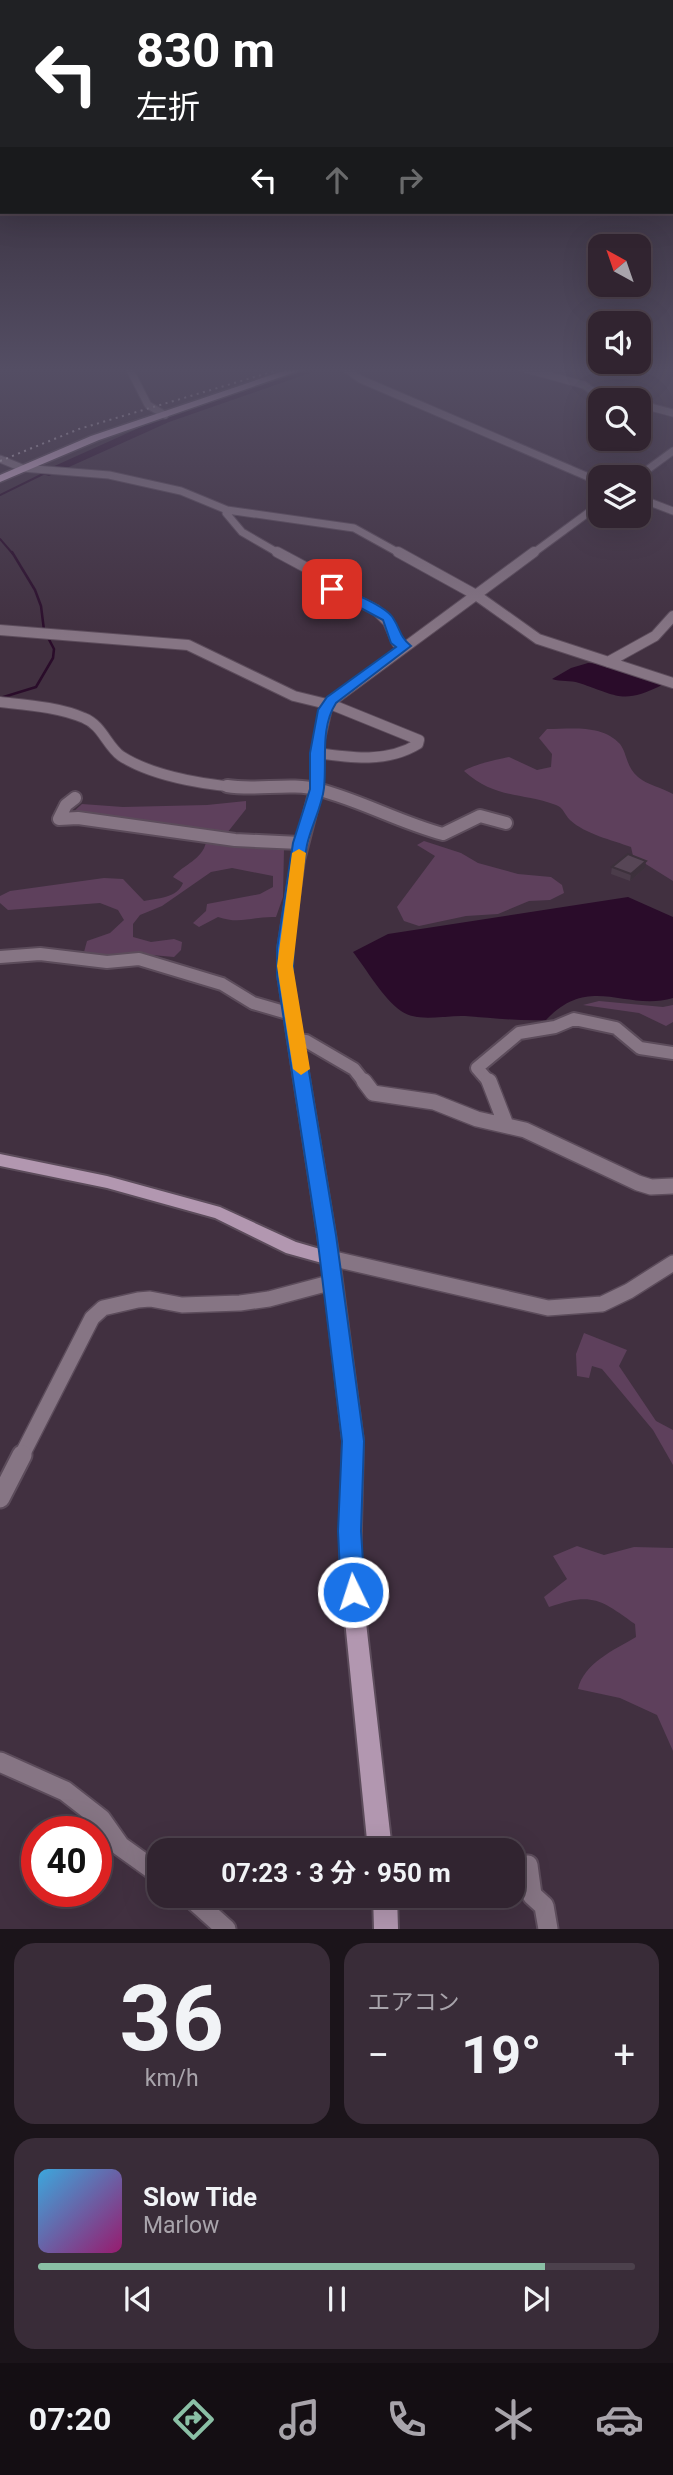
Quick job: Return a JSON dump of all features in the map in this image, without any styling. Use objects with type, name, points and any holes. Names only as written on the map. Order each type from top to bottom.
[{"type":"main road","points":[[0,479],[46,458]]},
{"type":"street","points":[[544,458],[588,477]]},
{"type":"street","points":[[0,459],[22,468],[117,477],[170,488],[206,499],[228,510],[354,528],[476,595],[538,639],[673,683]]},
{"type":"street","points":[[651,503],[673,511]]},
{"type":"street","points":[[228,510],[226,513],[250,541],[305,567],[337,592],[381,612],[388,618],[397,643],[405,646]]},
{"type":"street","points":[[379,1838],[351,1570],[353,1441],[330,1258],[285,975],[285,949],[300,843],[317,789],[317,753],[328,704],[588,513]]},
{"type":"street","points":[[608,662],[628,649],[650,640],[673,616]]},
{"type":"street","points":[[0,631],[178,642],[196,648],[294,696],[328,704],[415,738],[418,744],[402,753],[365,759],[317,753]]},
{"type":"street","points":[[0,702],[39,707],[85,718],[97,726],[120,755],[163,774],[243,788],[317,789],[443,834],[480,816],[506,823]]},
{"type":"street","points":[[75,798],[66,805],[60,819],[78,818],[235,840],[300,843]]},
{"type":"street","points":[[0,957],[26,954],[107,962],[139,959],[222,984],[253,1003],[291,1014]]},
{"type":"street","points":[[506,1125],[492,1085],[477,1069],[519,1032],[555,1027],[574,1019],[584,1019],[616,1028],[640,1048],[673,1053]]},
{"type":"street","points":[[297,1040],[306,1041],[354,1069],[373,1093],[434,1102],[477,1119],[506,1125],[551,1141],[638,1183],[651,1187],[673,1186]]},
{"type":"street","points":[[0,1160],[119,1185],[220,1213],[292,1248],[548,1308],[583,1308],[601,1304],[617,1298],[673,1263]]},
{"type":"street","points":[[0,1498],[92,1318],[103,1308],[150,1299],[183,1305],[240,1303],[333,1282]]},
{"type":"street","points":[[0,1762],[65,1791],[100,1819],[120,1846],[147,1865]]},
{"type":"street","points":[[528,1865],[532,1895],[544,1906],[548,1929]]},
{"type":"street","points":[[203,1908],[226,1929]]},
{"type":"street","points":[[385,1908],[386,1929]]},
{"type":"shaded area","points":[[588,663],[605,664],[664,684],[639,695],[621,696],[576,682],[552,679],[571,668]]},
{"type":"shaded area","points":[[576,728],[604,733],[620,744],[631,769],[638,777],[673,794],[673,881],[633,856],[631,847],[576,825],[559,806],[497,791],[464,771],[479,764],[509,757],[537,770],[551,767],[552,754],[539,738],[547,729]]},
{"type":"shaded area","points":[[246,801],[246,809],[227,833],[72,813],[82,804],[123,807]]},
{"type":"shaded area","points":[[424,841],[461,853],[478,863],[518,874],[551,877],[562,885],[564,893],[550,900],[529,901],[498,914],[466,916],[419,926],[404,921],[397,907],[435,856],[417,845]]},
{"type":"shaded area","points":[[206,842],[275,845],[284,849],[283,897],[276,917],[240,920],[218,917],[199,927],[193,923],[206,911],[207,904],[260,894],[273,887],[273,876],[232,868],[211,872],[162,906],[140,915],[133,924],[133,937],[151,942],[174,939],[182,942],[181,950],[174,957],[129,953],[94,955],[84,952],[87,941],[110,933],[124,920],[118,910],[100,903],[8,910],[0,903],[0,896],[10,891],[104,878],[123,879],[144,901],[167,896],[176,892],[183,883],[173,877],[201,853]]},
{"type":"shaded area","points":[[628,897],[673,917],[673,998],[640,1001],[593,996],[562,1006],[546,1020],[465,1016],[415,1017],[401,1011],[387,998],[353,952],[388,934]]},
{"type":"shaded area","points":[[599,1001],[663,1007],[673,1005],[673,1022],[666,1026],[639,1013],[583,1005]]},
{"type":"shaded area","points":[[584,1333],[627,1350],[619,1366],[656,1421],[673,1430],[673,1465],[653,1430],[602,1369],[592,1366],[589,1378],[577,1376],[576,1354]]},
{"type":"shaded area","points":[[577,1546],[604,1555],[634,1547],[673,1548],[673,1751],[657,1715],[620,1698],[578,1689],[586,1672],[593,1665],[636,1637],[635,1624],[595,1600],[576,1600],[549,1607],[544,1597],[567,1579],[553,1556]]},
{"type":"building","points":[[628,854],[646,861],[631,874],[612,867]]},
{"type":"waterway","points":[[45,473],[79,458]]},
{"type":"waterway","points":[[0,495],[45,473]]},
{"type":"waterway","points":[[0,539],[13,554]]},
{"type":"waterway","points":[[0,698],[36,687],[53,658],[54,649],[44,630],[41,606],[35,590],[12,552]]},
{"type":"railway","points":[[0,461],[7,458]]},
{"type":"slow traffic","points":[[299,853],[285,949],[285,975],[301,1069]]},
{"type":"route","points":[[332,589],[381,612],[388,618],[397,643],[405,646],[331,700],[325,710],[316,762],[316,797],[300,843],[285,949],[285,975],[327,1235],[353,1441],[350,1531],[353,1592]]}]
